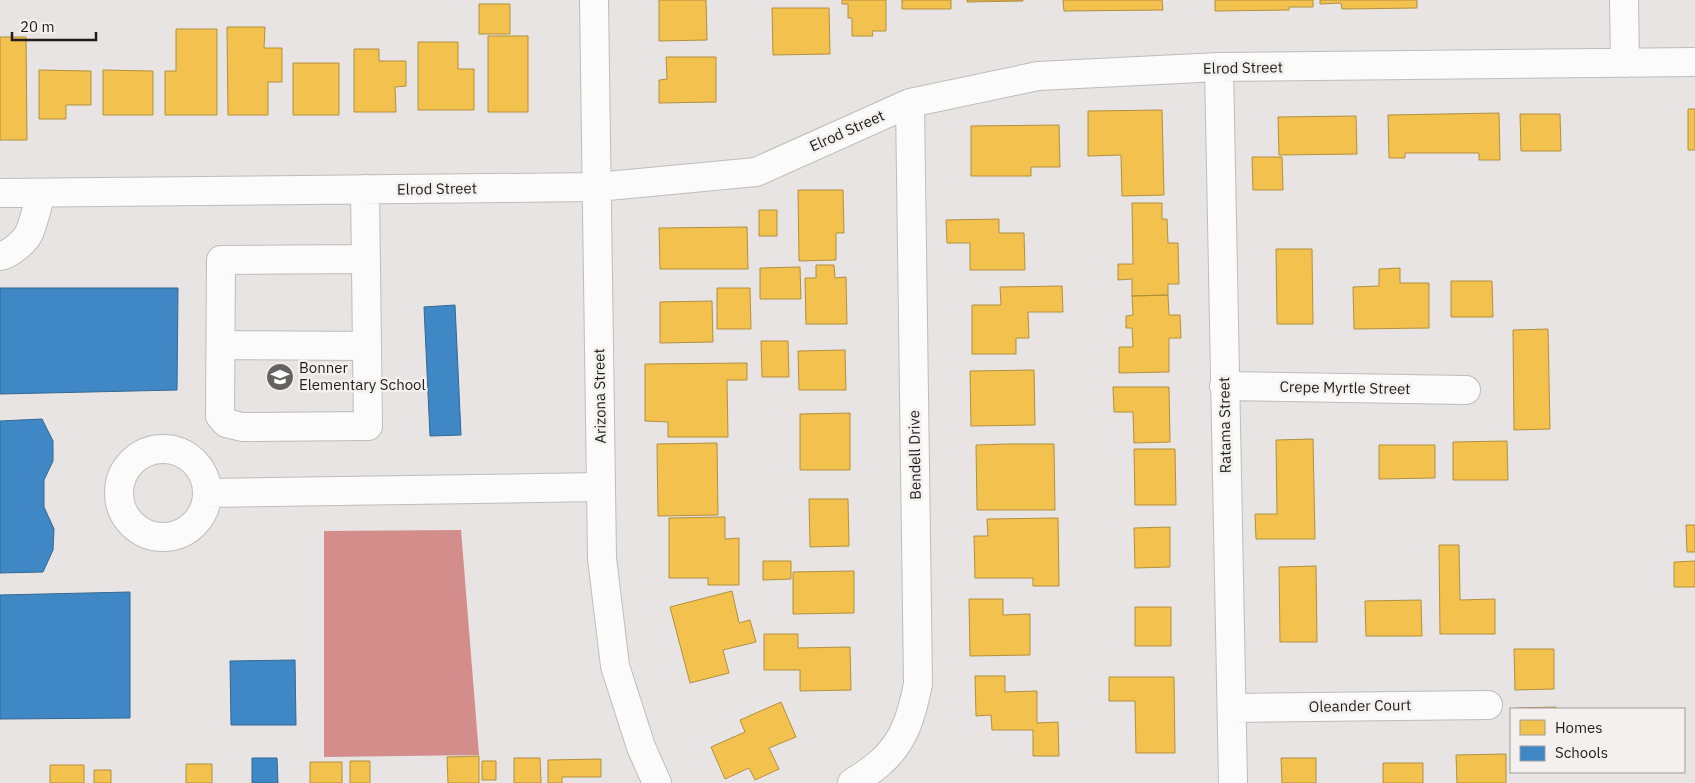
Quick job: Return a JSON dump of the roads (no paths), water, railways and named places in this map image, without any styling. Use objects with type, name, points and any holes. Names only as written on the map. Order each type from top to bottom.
[{"type":"street","name":"Arizona Street","points":[[594,0],[602,558],[616,666],[640,747],[657,783]]},
{"type":"street","points":[[1624,0],[1625,63]]},
{"type":"street","name":"Elrod Street","points":[[0,193],[597,187],[756,172],[910,102],[1038,76],[1219,67],[1695,62]]},
{"type":"street","name":"Ratama Street","points":[[1219,67],[1233,783]]},
{"type":"street","name":"Bendell Drive","points":[[852,783],[882,762],[901,739],[912,714],[918,684],[910,102]]},
{"type":"street","points":[[365,190],[366,259],[368,426],[242,427],[226,423],[220,416],[221,260],[366,259]]},
{"type":"street","points":[[0,256],[4,256],[28,235],[41,193]]},
{"type":"street","points":[[221,345],[367,346]]},
{"type":"street","name":"Crepe Myrtle Street","points":[[1224,386],[1466,390]]},
{"type":"street","points":[[207,493],[601,488]]},
{"type":"street","name":"Oleander Court","points":[[1232,708],[1488,705]]},
{"type":"place","name":"Bonner Elementary School","points":[[280,377]]}]
